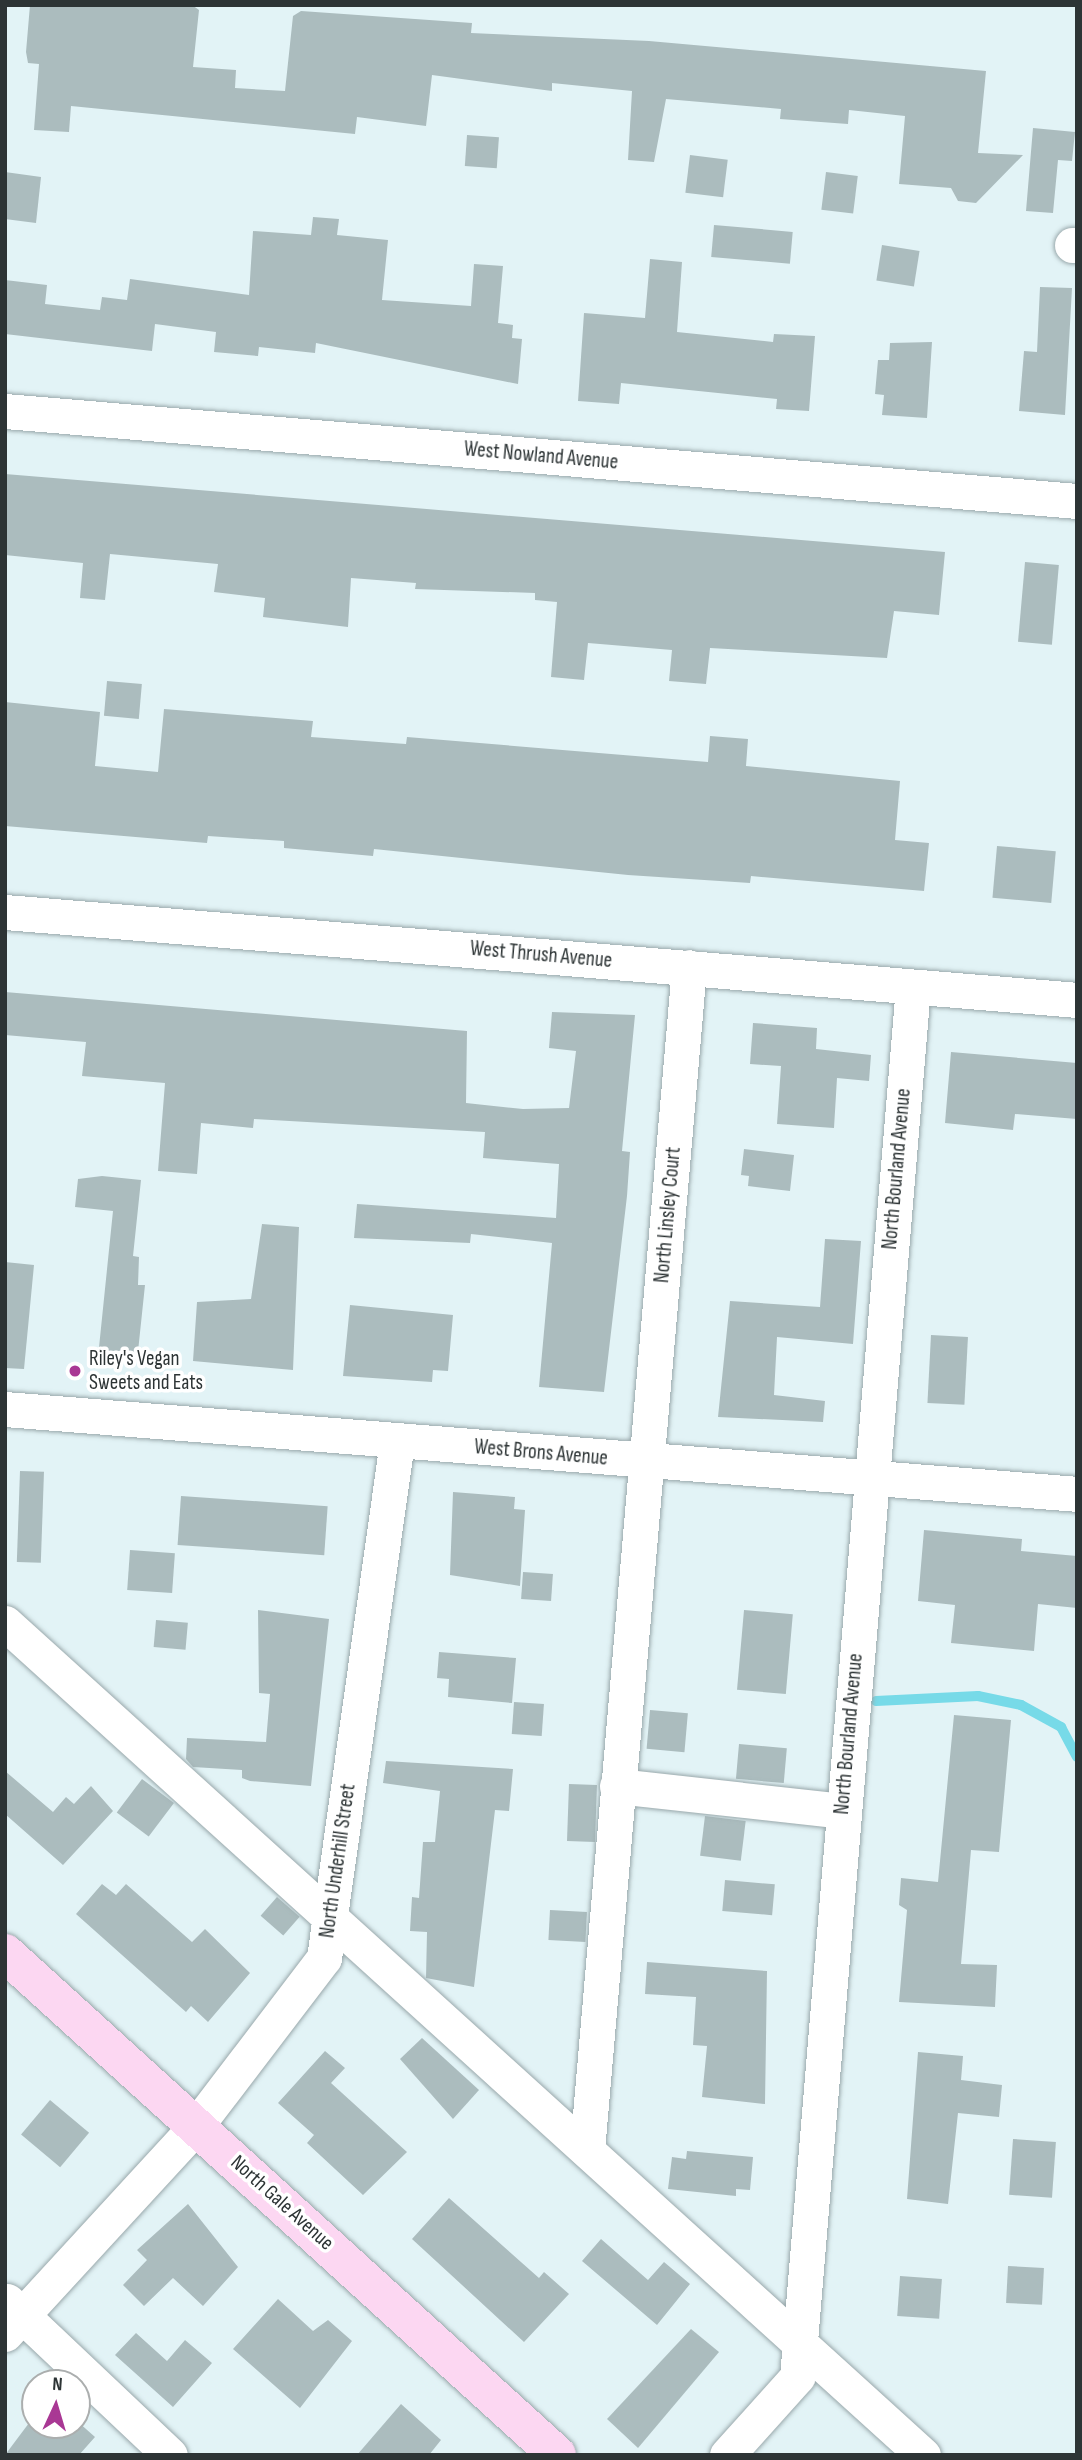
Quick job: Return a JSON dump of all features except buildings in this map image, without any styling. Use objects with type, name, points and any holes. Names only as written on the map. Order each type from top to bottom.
[{"type":"main road","name":"North Gale Avenue","points":[[5,1953],[557,2455]]},
{"type":"street","name":"West Nowland Avenue","points":[[5,411],[1077,501]]},
{"type":"street","name":"West Thrush Avenue","points":[[5,912],[1077,1000]]},
{"type":"street","name":"North Linsley Court","points":[[587,2150],[689,967]]},
{"type":"street","name":"North Bourland Avenue","points":[[727,2455],[797,2376],[869,1480],[913,987]]},
{"type":"street","name":"West Brons Avenue","points":[[5,1409],[869,1480],[1077,1494]]},
{"type":"street","name":"North Underhill Street","points":[[11,2316],[196,2126],[324,1958],[397,1441]]},
{"type":"street","points":[[5,1623],[330,1914],[800,2347],[923,2455]]},
{"type":"street","points":[[617,1786],[843,1811]]},
{"type":"street","points":[[11,2316],[170,2455]]},
{"type":"waterway","points":[[876,1701],[978,1696],[1021,1705],[1061,1727],[1077,1757]]},
{"type":"place","name":"Riley's Vegan Sweets and Eats","points":[[75,1371]]}]
